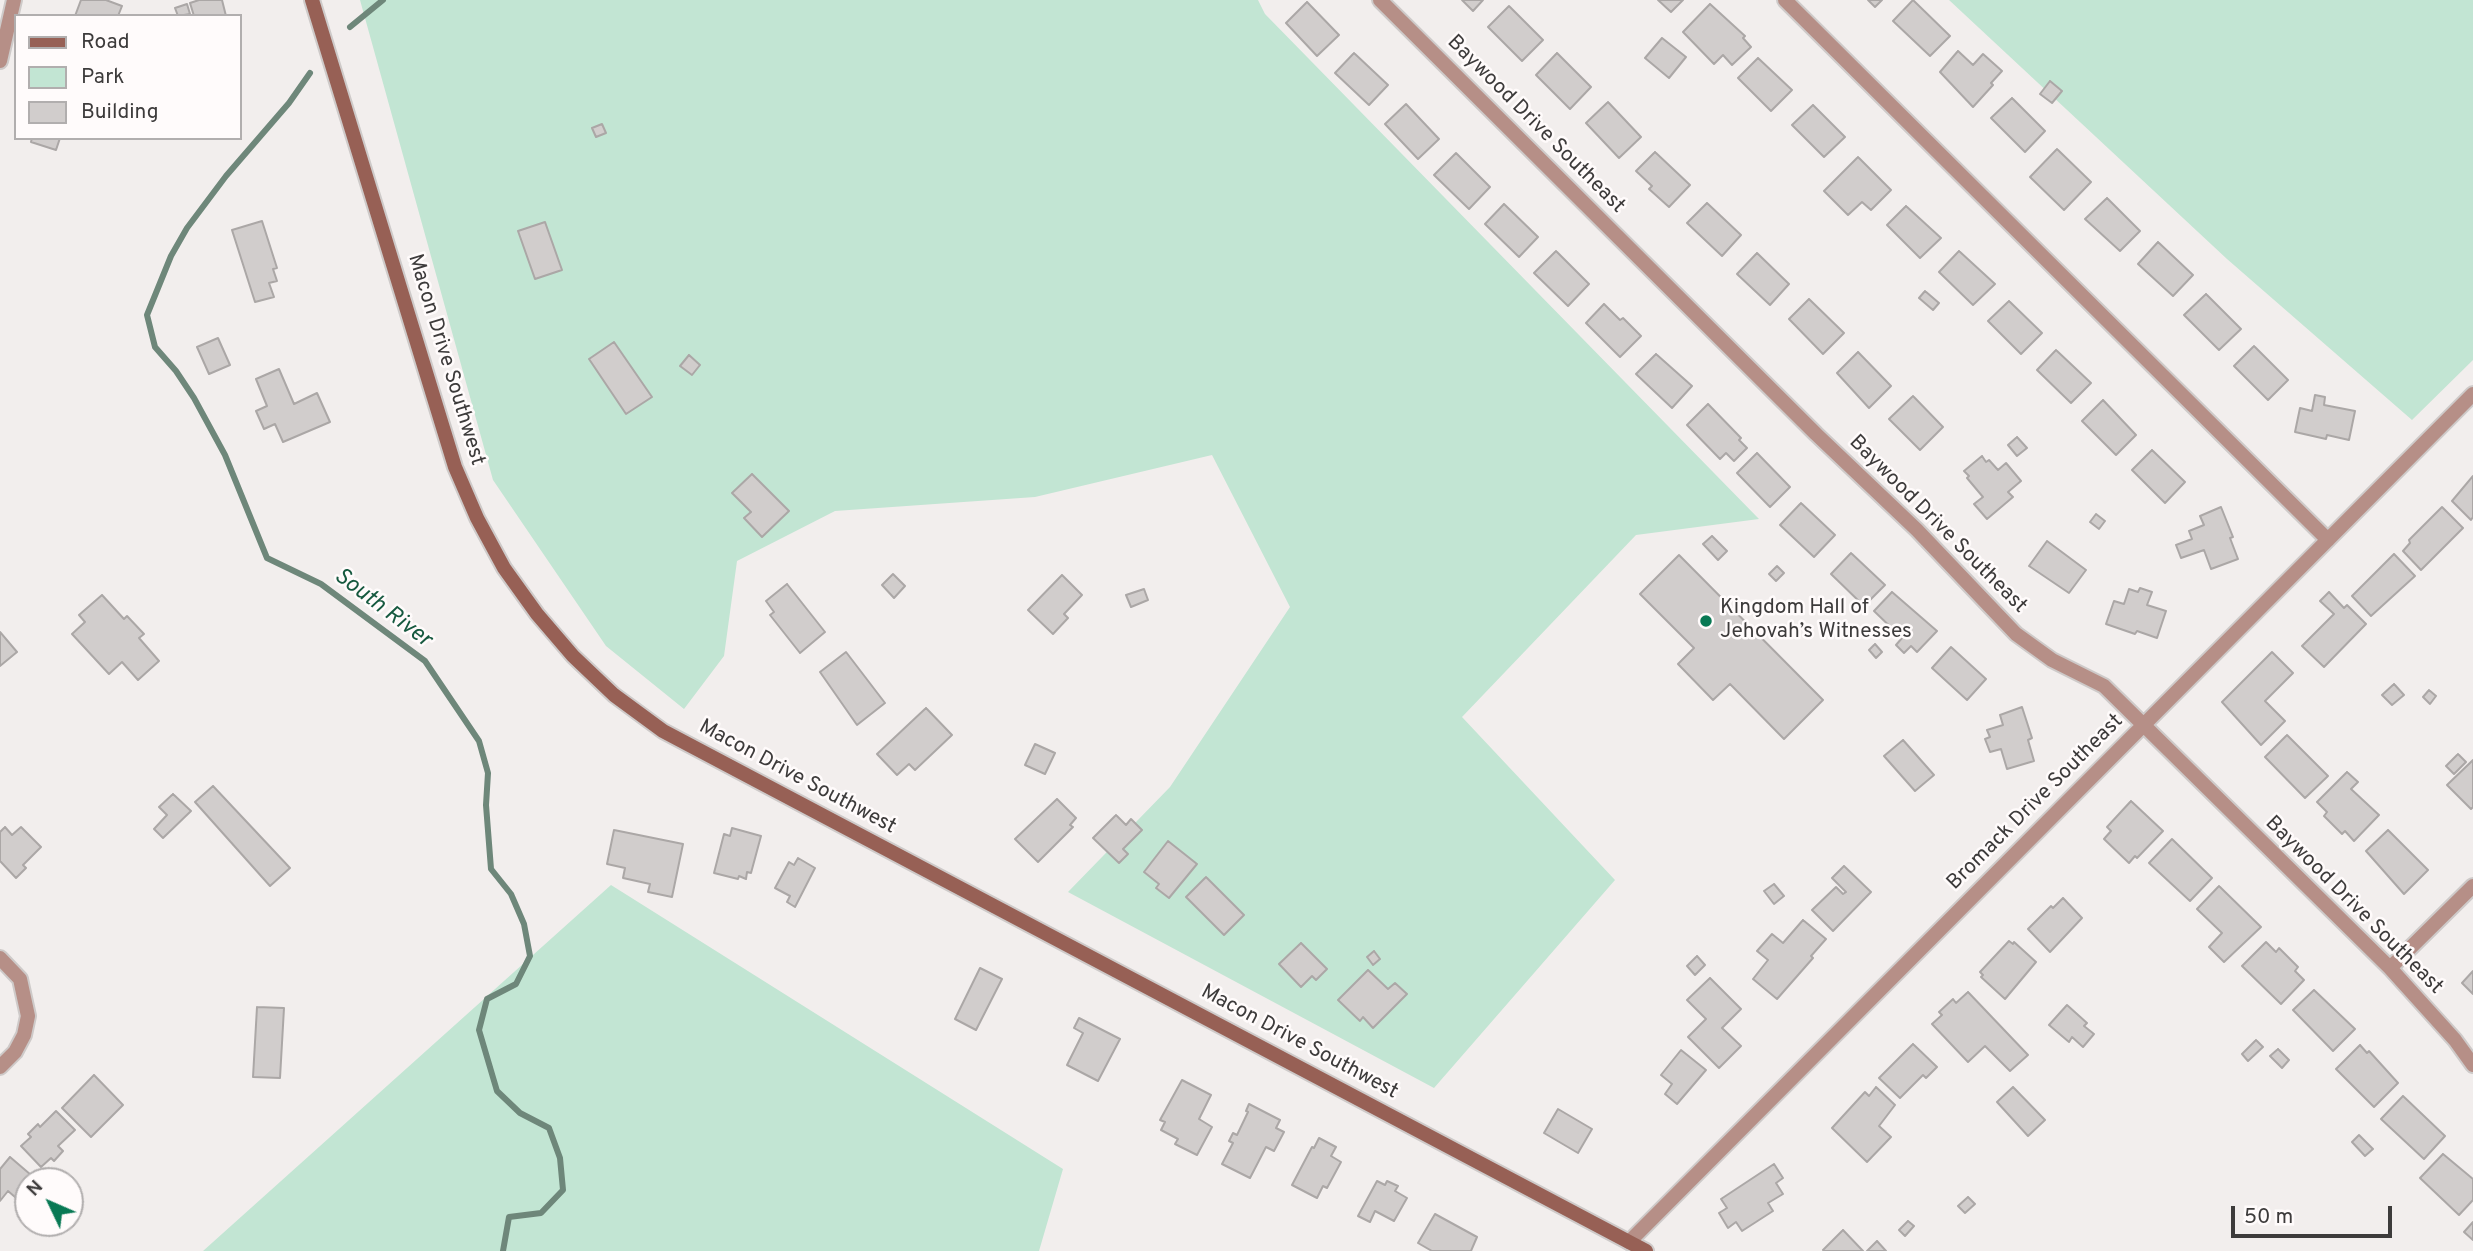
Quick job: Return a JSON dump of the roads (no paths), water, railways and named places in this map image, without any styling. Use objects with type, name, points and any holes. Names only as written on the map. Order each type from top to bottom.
[{"type":"street","points":[[0,61],[14,0]]},
{"type":"street","name":"Macon Drive Southwest","points":[[312,0],[455,467],[477,519],[504,568],[537,614],[573,656],[614,695],[663,731],[1646,1251]]},
{"type":"street","name":"Baywood Drive Southeast","points":[[1380,0],[1806,424],[1917,530],[2016,634],[2052,660],[2104,686],[2389,968],[2455,1041],[2473,1065]]},
{"type":"street","points":[[1785,0],[2328,540]]},
{"type":"street","name":"Bromack Drive Southeast","points":[[1629,1242],[2473,394]]},
{"type":"street","points":[[2389,968],[2473,886]]},
{"type":"street","points":[[0,958],[20,979],[28,1016],[24,1035],[15,1052],[0,1067]]},
{"type":"waterway","name":"South River","points":[[350,27],[383,0]]},
{"type":"waterway","name":"South River","points":[[310,73],[289,103],[226,176],[187,228],[171,256],[147,315],[155,347],[176,371],[194,398],[225,455],[267,558],[321,584],[425,661],[479,741],[488,773],[486,805],[491,869],[511,894],[524,924],[530,956],[516,984],[487,999],[479,1030],[497,1091],[520,1113],[549,1128],[560,1158],[563,1190],[541,1213],[509,1217],[503,1251]]},
{"type":"place","name":"Kingdom Hall of Jehovah’s Witnesses","points":[[1706,621]]}]
